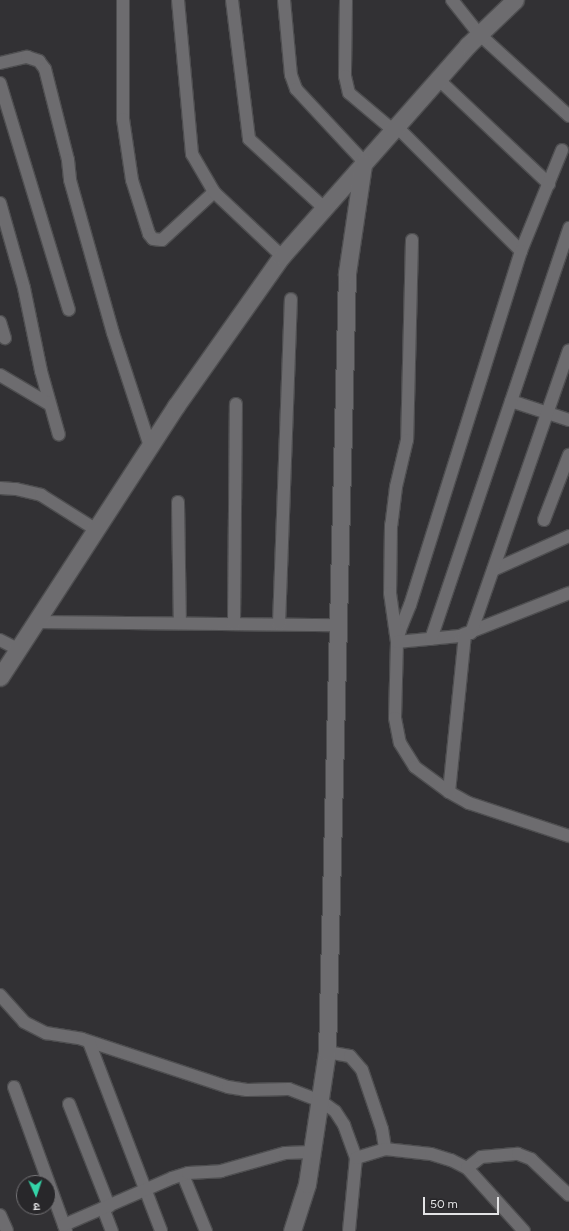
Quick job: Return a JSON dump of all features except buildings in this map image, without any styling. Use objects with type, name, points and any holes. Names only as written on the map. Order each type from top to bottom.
[{"type":"street","points":[[123,0],[123,119],[132,180],[149,234],[153,239],[162,240],[214,192]]},
{"type":"street","points":[[178,0],[192,154],[214,192],[282,256]]},
{"type":"street","points":[[232,0],[249,139],[324,208]]},
{"type":"street","points":[[284,0],[291,75],[296,89],[364,163]]},
{"type":"street","points":[[346,0],[345,76],[349,93],[394,128],[521,251]]},
{"type":"street","points":[[452,0],[479,34],[569,116]]},
{"type":"street","points":[[0,676],[150,446],[282,256],[438,79],[479,34],[515,0]]},
{"type":"street","points":[[0,63],[27,57],[39,62],[45,69],[68,160],[70,180],[113,332],[150,446]]},
{"type":"street","points":[[438,79],[549,184]]},
{"type":"street","points":[[0,83],[69,310]]},
{"type":"street","points":[[397,642],[521,251],[562,150],[569,162]]},
{"type":"street","points":[[292,1231],[307,1184],[321,1101],[327,1052],[347,273],[364,163]]},
{"type":"street","points":[[0,203],[24,288],[49,404],[59,435]]},
{"type":"street","points":[[432,639],[569,228]]},
{"type":"street","points":[[412,240],[407,440],[396,487],[391,525],[390,593],[397,642],[395,718],[400,743],[415,767],[449,792],[469,803],[569,836]]},
{"type":"street","points":[[279,624],[291,299]]},
{"type":"street","points":[[0,322],[5,338]]},
{"type":"street","points":[[449,792],[468,633],[493,570],[569,350]]},
{"type":"street","points":[[0,375],[49,404]]},
{"type":"street","points":[[511,401],[548,411],[569,420]]},
{"type":"street","points":[[234,624],[236,404]]},
{"type":"street","points":[[544,520],[568,459]]},
{"type":"street","points":[[0,488],[16,489],[41,495],[96,529]]},
{"type":"street","points":[[178,502],[180,623]]},
{"type":"street","points":[[493,570],[569,536]]},
{"type":"street","points":[[397,642],[432,639],[468,633],[569,593]]},
{"type":"street","points":[[35,622],[337,624]]},
{"type":"street","points":[[0,640],[18,649]]},
{"type":"street","points":[[0,995],[24,1022],[36,1030],[89,1042],[228,1087],[247,1090],[290,1089],[321,1101],[335,1111],[344,1125],[356,1158],[349,1231]]},
{"type":"street","points":[[89,1042],[144,1190],[161,1231]]},
{"type":"street","points":[[327,1052],[350,1056],[362,1070],[382,1129],[386,1148]]},
{"type":"street","points":[[14,1087],[65,1228],[106,1207],[183,1175],[221,1171],[285,1153],[312,1152]]},
{"type":"street","points":[[69,1104],[106,1207],[112,1231]]},
{"type":"street","points":[[356,1158],[386,1148],[431,1154],[467,1168],[524,1231]]},
{"type":"street","points":[[467,1168],[481,1157],[518,1154],[531,1159],[569,1195]]},
{"type":"street","points":[[183,1175],[206,1231]]},
{"type":"street","points":[[0,1215],[6,1231]]}]
